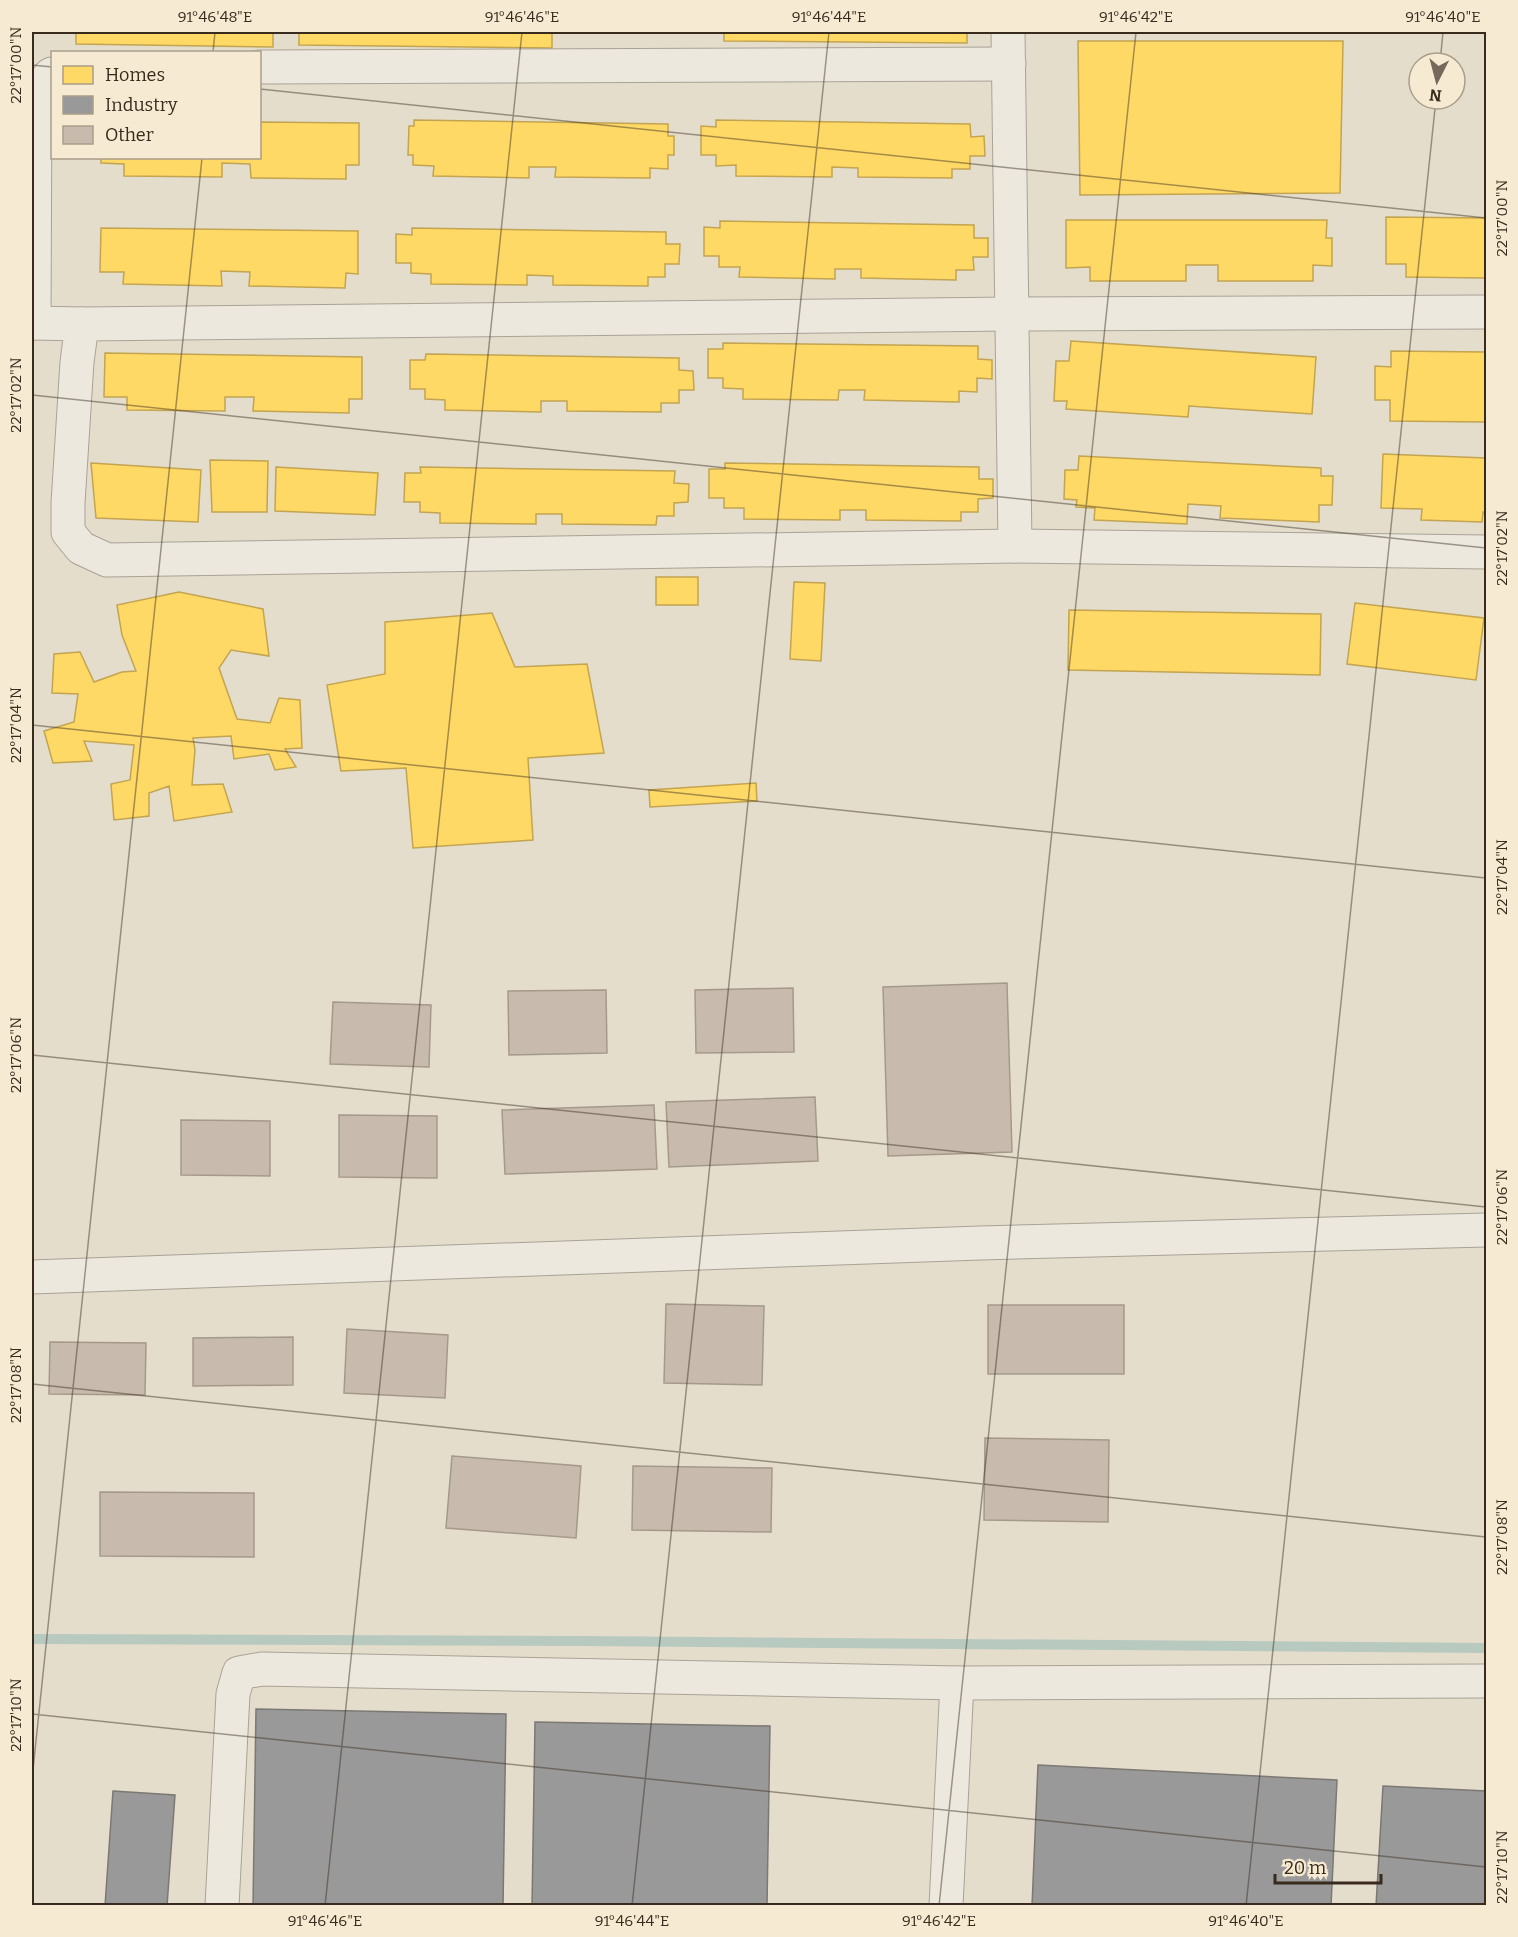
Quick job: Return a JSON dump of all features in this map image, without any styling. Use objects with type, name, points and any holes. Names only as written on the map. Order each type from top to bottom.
[{"type":"street","points":[[1008,32],[1015,546]]},
{"type":"street","points":[[261,67],[1009,64]]},
{"type":"street","points":[[51,74],[35,95],[33,323],[1486,312]]},
{"type":"street","points":[[82,324],[77,362],[68,532],[81,548],[107,560],[1015,546],[1486,552]]},
{"type":"street","points":[[32,1277],[980,1243],[1486,1230]]},
{"type":"street","points":[[222,1905],[233,1694],[239,1672],[262,1669],[957,1683],[1486,1681]]},
{"type":"street","points":[[946,1905],[957,1683]]},
{"type":"building: Homes","points":[[76,32],[273,32],[273,47],[76,44]]},
{"type":"building: Homes","points":[[299,32],[552,32],[552,48],[299,45]]},
{"type":"building: Homes","points":[[724,32],[967,32],[967,43],[724,41]]},
{"type":"building: Homes","points":[[1078,41],[1343,41],[1340,193],[1080,195]]},
{"type":"building: Homes","points":[[414,120],[668,124],[668,136],[674,136],[674,155],[668,155],[668,169],[650,168],[650,178],[555,177],[556,167],[529,167],[529,178],[433,176],[434,166],[413,165],[413,155],[408,155],[409,126],[414,126]]},
{"type":"building: Homes","points":[[716,120],[970,124],[971,137],[984,136],[985,156],[970,156],[970,169],[952,169],[952,178],[858,177],[858,168],[832,167],[832,177],[736,176],[736,165],[716,166],[716,155],[701,155],[701,126],[716,127]]},
{"type":"building: Homes","points":[[261,122],[359,123],[359,165],[346,165],[346,179],[251,178],[250,164],[222,163],[222,177],[124,176],[124,164],[101,163],[101,159],[261,159]]},
{"type":"building: Homes","points":[[1386,217],[1486,218],[1486,278],[1406,277],[1406,264],[1386,264]]},
{"type":"building: Homes","points":[[1066,220],[1327,220],[1326,238],[1332,238],[1332,266],[1313,265],[1313,281],[1218,281],[1218,265],[1186,265],[1186,281],[1090,281],[1090,267],[1066,268]]},
{"type":"building: Homes","points":[[720,221],[974,225],[974,238],[988,238],[988,257],[973,257],[974,270],[956,270],[956,280],[861,278],[861,269],[835,269],[835,279],[739,277],[740,267],[719,267],[719,256],[704,256],[704,227],[720,228]]},
{"type":"building: Homes","points":[[101,228],[358,231],[358,274],[346,273],[345,288],[249,286],[250,272],[221,271],[222,286],[123,284],[124,272],[100,272]]},
{"type":"building: Homes","points":[[412,228],[666,232],[666,244],[680,244],[679,264],[665,264],[665,277],[648,277],[648,286],[553,285],[553,276],[527,275],[527,285],[431,284],[431,274],[411,273],[411,263],[396,263],[396,234],[412,235]]},
{"type":"building: Homes","points":[[1071,341],[1316,357],[1312,414],[1189,406],[1188,417],[1066,409],[1067,401],[1054,401],[1056,361],[1069,361]]},
{"type":"building: Homes","points":[[723,343],[978,346],[978,359],[992,360],[992,379],[977,378],[977,392],[959,391],[959,402],[864,400],[865,390],[839,390],[838,400],[743,399],[743,389],[723,388],[723,378],[708,378],[708,349],[723,349]]},
{"type":"building: Homes","points":[[1391,351],[1486,352],[1486,422],[1390,421],[1390,400],[1375,400],[1375,366],[1391,367]]},
{"type":"building: Homes","points":[[105,353],[362,357],[362,399],[349,399],[349,413],[253,411],[254,397],[225,397],[225,411],[127,410],[127,397],[104,397]]},
{"type":"building: Homes","points":[[426,354],[679,358],[679,370],[693,371],[694,390],[679,390],[679,403],[661,403],[661,412],[567,411],[567,401],[541,401],[541,412],[445,410],[445,400],[425,399],[425,389],[410,389],[410,360],[425,360]]},
{"type":"building: Homes","points":[[1383,454],[1486,458],[1486,513],[1483,512],[1482,522],[1421,520],[1422,509],[1381,508]]},
{"type":"building: Homes","points":[[1079,456],[1321,468],[1321,476],[1333,476],[1332,505],[1319,505],[1319,522],[1220,518],[1221,506],[1188,504],[1187,524],[1094,520],[1095,508],[1076,507],[1077,500],[1064,499],[1065,470],[1078,470]]},
{"type":"building: Homes","points":[[210,460],[268,461],[267,512],[212,512]]},
{"type":"building: Homes","points":[[91,463],[201,470],[198,522],[96,518]]},
{"type":"building: Homes","points":[[725,463],[979,467],[979,479],[993,479],[993,498],[978,499],[978,512],[961,512],[961,521],[866,520],[866,510],[840,510],[840,520],[744,519],[744,508],[724,508],[724,498],[709,498],[709,469],[725,469]]},
{"type":"building: Homes","points":[[276,467],[378,473],[375,515],[275,511]]},
{"type":"building: Homes","points":[[420,467],[675,471],[674,483],[689,484],[688,502],[674,503],[674,516],[657,516],[656,525],[562,524],[562,514],[536,514],[536,524],[440,523],[440,513],[420,512],[420,502],[404,502],[405,473],[421,473]]},
{"type":"building: Homes","points":[[656,577],[698,577],[698,605],[656,605]]},
{"type":"building: Homes","points":[[794,582],[825,583],[821,661],[790,659]]},
{"type":"building: Homes","points":[[179,592],[263,609],[269,656],[231,650],[219,668],[237,719],[270,723],[279,698],[300,700],[302,748],[285,749],[296,767],[275,770],[269,754],[234,759],[231,736],[193,738],[195,750],[192,785],[223,784],[232,812],[174,821],[169,786],[149,793],[149,816],[114,820],[111,784],[130,780],[134,745],[84,741],[92,761],[53,763],[44,731],[74,722],[78,694],[52,693],[54,654],[80,652],[94,682],[122,672],[136,671],[122,635],[117,605]]},
{"type":"building: Homes","points":[[1355,603],[1484,618],[1476,680],[1347,664]]},
{"type":"building: Homes","points":[[1069,610],[1321,614],[1320,675],[1068,670]]},
{"type":"building: Homes","points":[[492,613],[515,667],[587,664],[604,753],[528,758],[533,840],[413,848],[406,768],[341,771],[327,685],[385,674],[385,622]]},
{"type":"building: Homes","points":[[756,783],[757,801],[650,807],[649,790]]},
{"type":"building: Industry","points":[[256,1709],[506,1714],[503,1906],[253,1906]]},
{"type":"building: Industry","points":[[535,1722],[770,1726],[767,1906],[532,1906]]},
{"type":"building: Industry","points":[[1038,1765],[1337,1780],[1331,1906],[1032,1906]]},
{"type":"building: Industry","points":[[1383,1786],[1486,1791],[1486,1906],[1376,1906]]},
{"type":"building: Industry","points":[[113,1791],[175,1795],[167,1906],[105,1906]]},
{"type":"building: Other","points":[[1007,983],[1012,1152],[888,1156],[883,987]]},
{"type":"building: Other","points":[[793,988],[794,1052],[696,1053],[695,990]]},
{"type":"building: Other","points":[[606,990],[607,1053],[509,1055],[508,991]]},
{"type":"building: Other","points":[[333,1002],[431,1005],[429,1067],[330,1064]]},
{"type":"building: Other","points":[[815,1097],[818,1161],[669,1167],[666,1102]]},
{"type":"building: Other","points":[[654,1105],[657,1169],[505,1174],[502,1110]]},
{"type":"building: Other","points":[[339,1115],[437,1116],[437,1178],[339,1177]]},
{"type":"building: Other","points":[[181,1120],[270,1121],[270,1176],[181,1175]]},
{"type":"building: Other","points":[[666,1304],[764,1306],[762,1385],[664,1383]]},
{"type":"building: Other","points":[[988,1305],[1124,1305],[1124,1374],[988,1374]]},
{"type":"building: Other","points":[[347,1329],[448,1335],[445,1398],[344,1393]]},
{"type":"building: Other","points":[[293,1337],[293,1385],[193,1386],[193,1338]]},
{"type":"building: Other","points":[[50,1342],[146,1343],[145,1395],[49,1394]]},
{"type":"building: Other","points":[[985,1438],[1109,1440],[1108,1522],[984,1520]]},
{"type":"building: Other","points":[[452,1456],[581,1466],[576,1538],[446,1528]]},
{"type":"building: Other","points":[[633,1466],[772,1468],[771,1532],[632,1530]]},
{"type":"building: Other","points":[[100,1492],[254,1493],[254,1557],[100,1556]]},
{"type":"waterway","points":[[32,1639],[1486,1648]]}]
